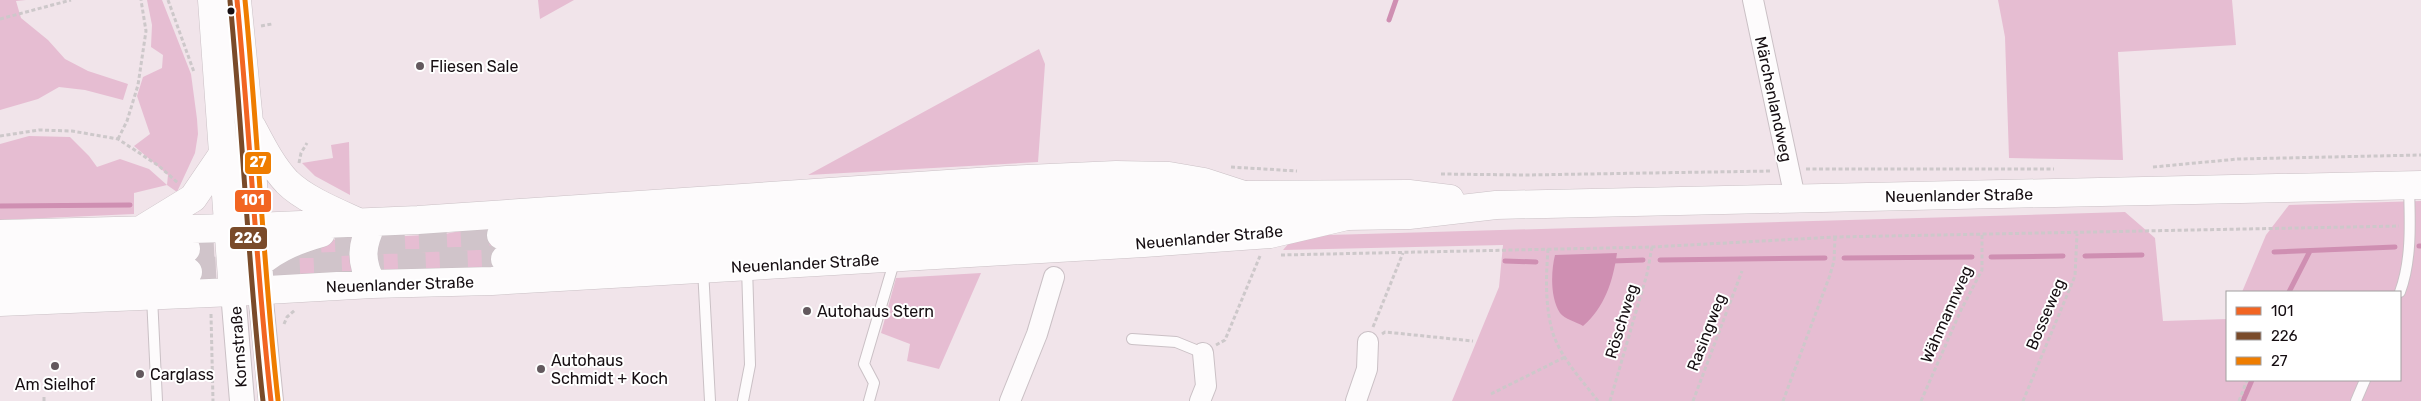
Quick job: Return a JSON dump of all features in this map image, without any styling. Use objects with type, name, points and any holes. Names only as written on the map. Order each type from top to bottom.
[{"type":"main road","points":[[212,0],[224,154],[242,227],[258,263]]},
{"type":"main road","points":[[237,0],[249,122],[242,227],[247,292]]},
{"type":"main road","points":[[249,122],[266,154],[288,182],[330,209],[366,222]]},
{"type":"main road","points":[[143,228],[193,198],[224,154]]},
{"type":"main road","name":"Neuenlander Straße","points":[[0,234],[366,222],[1008,180],[1116,175],[1169,176],[1204,182],[1244,195]]},
{"type":"main road","name":"Neuenlander Straße","points":[[1496,205],[1409,194],[1130,195],[738,222],[503,247],[740,245],[1000,226],[1136,220],[1409,215],[1496,205],[2415,185]]},
{"type":"main road","name":"Neuenlander Straße","points":[[0,302],[247,292],[372,284],[492,281],[895,258],[1270,234],[1348,216]]},
{"type":"main road","points":[[247,292],[258,263],[279,248],[297,240],[366,222]]},
{"type":"main road","points":[[366,222],[362,254],[365,271],[372,284]]},
{"type":"main road","points":[[0,255],[187,260],[0,279]]},
{"type":"street","name":"Märchenlandweg","points":[[1754,0],[1795,198]]},
{"type":"street","points":[[1010,401],[1037,334],[1054,276]]},
{"type":"street","name":"Kornstraße","points":[[242,401],[247,292]]},
{"type":"street","name":"Kornstraße","points":[[247,292],[271,401]]},
{"type":"street","points":[[1356,401],[1367,369],[1368,342]]},
{"type":"street","points":[[1200,401],[1206,386],[1203,353]]},
{"type":"lane","points":[[2400,291],[2405,279],[2415,185]]},
{"type":"lane","points":[[868,401],[874,383],[864,364],[895,258]]},
{"type":"lane","points":[[743,401],[750,364],[747,266]]},
{"type":"lane","points":[[703,268],[710,401]]},
{"type":"lane","points":[[152,296],[157,401]]},
{"type":"lane","points":[[1132,339],[1176,342],[1203,353]]},
{"type":"lane","points":[[2356,401],[2365,381]]},
{"type":"path","points":[[0,19],[71,0]]},
{"type":"path","points":[[118,139],[127,121],[138,85],[146,31],[141,0]]},
{"type":"path","points":[[0,136],[39,130],[72,131],[118,139],[159,166],[184,189]]},
{"type":"path","points":[[299,171],[301,153],[307,143]]},
{"type":"path","points":[[2150,168],[2238,159],[2421,155]]},
{"type":"path","points":[[1783,401],[1830,275],[1834,261],[1835,237],[2076,234],[2410,226]]},
{"type":"path","name":"Bosseweg","points":[[2023,401],[2075,276],[2076,234]]},
{"type":"path","name":"Wähmannweg","points":[[1921,401],[1960,310],[1982,270],[1982,235]]},
{"type":"path","name":"Röschweg","points":[[1610,401],[1647,274],[1652,246],[1835,237]]},
{"type":"path","points":[[1548,249],[1545,291],[1552,332],[1566,358],[1598,401]]},
{"type":"path","points":[[1368,342],[1375,320],[1403,253]]},
{"type":"path","points":[[1203,353],[1226,340],[1260,255]]},
{"type":"path","name":"Rasingweg","points":[[1693,401],[1742,271]]},
{"type":"path","points":[[1368,342],[1385,332],[1473,341]]},
{"type":"path","points":[[211,336],[213,401]]},
{"type":"path","points":[[1491,394],[1566,358]]},
{"type":"path","points":[[2239,401],[2247,381]]},
{"type":"shaded area","points":[[0,0],[26,0],[16,1],[21,18],[48,40],[65,59],[88,71],[128,84],[123,100],[85,90],[59,87],[38,99],[0,110]]},
{"type":"shaded area","points":[[147,0],[162,0],[191,74],[198,134],[195,153],[177,192],[167,185],[168,175],[134,146],[150,134],[137,96],[143,77],[162,68],[163,55],[151,47],[152,25]]},
{"type":"shaded area","points":[[538,0],[574,0],[540,19]]},
{"type":"shaded area","points":[[1998,0],[2232,0],[2236,45],[2118,52],[2123,160],[2009,158],[2005,37]]},
{"type":"shaded area","points":[[1039,49],[1045,64],[1038,162],[808,175]]},
{"type":"shaded area","points":[[29,136],[70,137],[97,167],[120,159],[149,169],[167,185],[134,193],[134,214],[0,220],[0,144]]},
{"type":"shaded area","points":[[349,142],[350,195],[315,176],[302,163],[333,158],[331,145]]},
{"type":"shaded area","points":[[2421,201],[2421,401],[1452,401],[1499,287],[1503,245],[1283,250],[1295,236],[2125,212],[2155,238],[2163,321],[2226,319],[2226,381],[2401,381],[2401,291],[2242,291],[2266,235],[2289,205]]},
{"type":"shaded area","points":[[499,223],[502,268],[385,273],[378,269],[373,251],[378,243],[386,237],[445,234]]},
{"type":"shaded area","points":[[357,239],[358,275],[311,276],[297,273],[295,249],[324,240]]},
{"type":"shaded area","points":[[1617,253],[1607,293],[1591,319],[1583,326],[1562,315],[1554,300],[1553,292],[1552,276],[1555,255]]},
{"type":"shaded area","points":[[981,273],[939,369],[907,361],[910,344],[881,333],[896,278]]},
{"type":"waterway","points":[[1389,20],[1396,0]]},
{"type":"waterway","points":[[0,206],[130,205]]},
{"type":"waterway","points":[[2274,252],[2395,247]]},
{"type":"waterway","points":[[2290,291],[2310,251]]},
{"type":"waterway","points":[[2085,256],[2142,255]]},
{"type":"waterway","points":[[1991,257],[2063,256]]},
{"type":"waterway","points":[[1844,258],[1972,257]]},
{"type":"waterway","points":[[1660,260],[1825,258]]},
{"type":"waterway","points":[[1611,261],[1643,260]]},
{"type":"waterway","points":[[1505,261],[1536,262]]},
{"type":"waterway","points":[[2243,401],[2252,381]]},
{"type":"tunnel","points":[[293,244],[501,235]]},
{"type":"tunnel","points":[[186,249],[252,246]]},
{"type":"tunnel","points":[[188,272],[505,259]]},
{"type":"transit line","name":"101","points":[[237,0],[261,301],[271,401]]},
{"type":"transit line","name":"27","points":[[245,0],[268,300],[278,400]]},
{"type":"transit line","name":"226","points":[[230,1],[253,301],[263,401]]},
{"type":"place","name":"Fliesen Sale","points":[[420,66]]},
{"type":"place","name":"Autohaus Stern","points":[[807,311]]},
{"type":"place","name":"Am Sielhof","points":[[55,366]]},
{"type":"place","name":"Autohaus Schmidt + Koch","points":[[541,369]]},
{"type":"place","name":"Carglass","points":[[140,374]]}]
